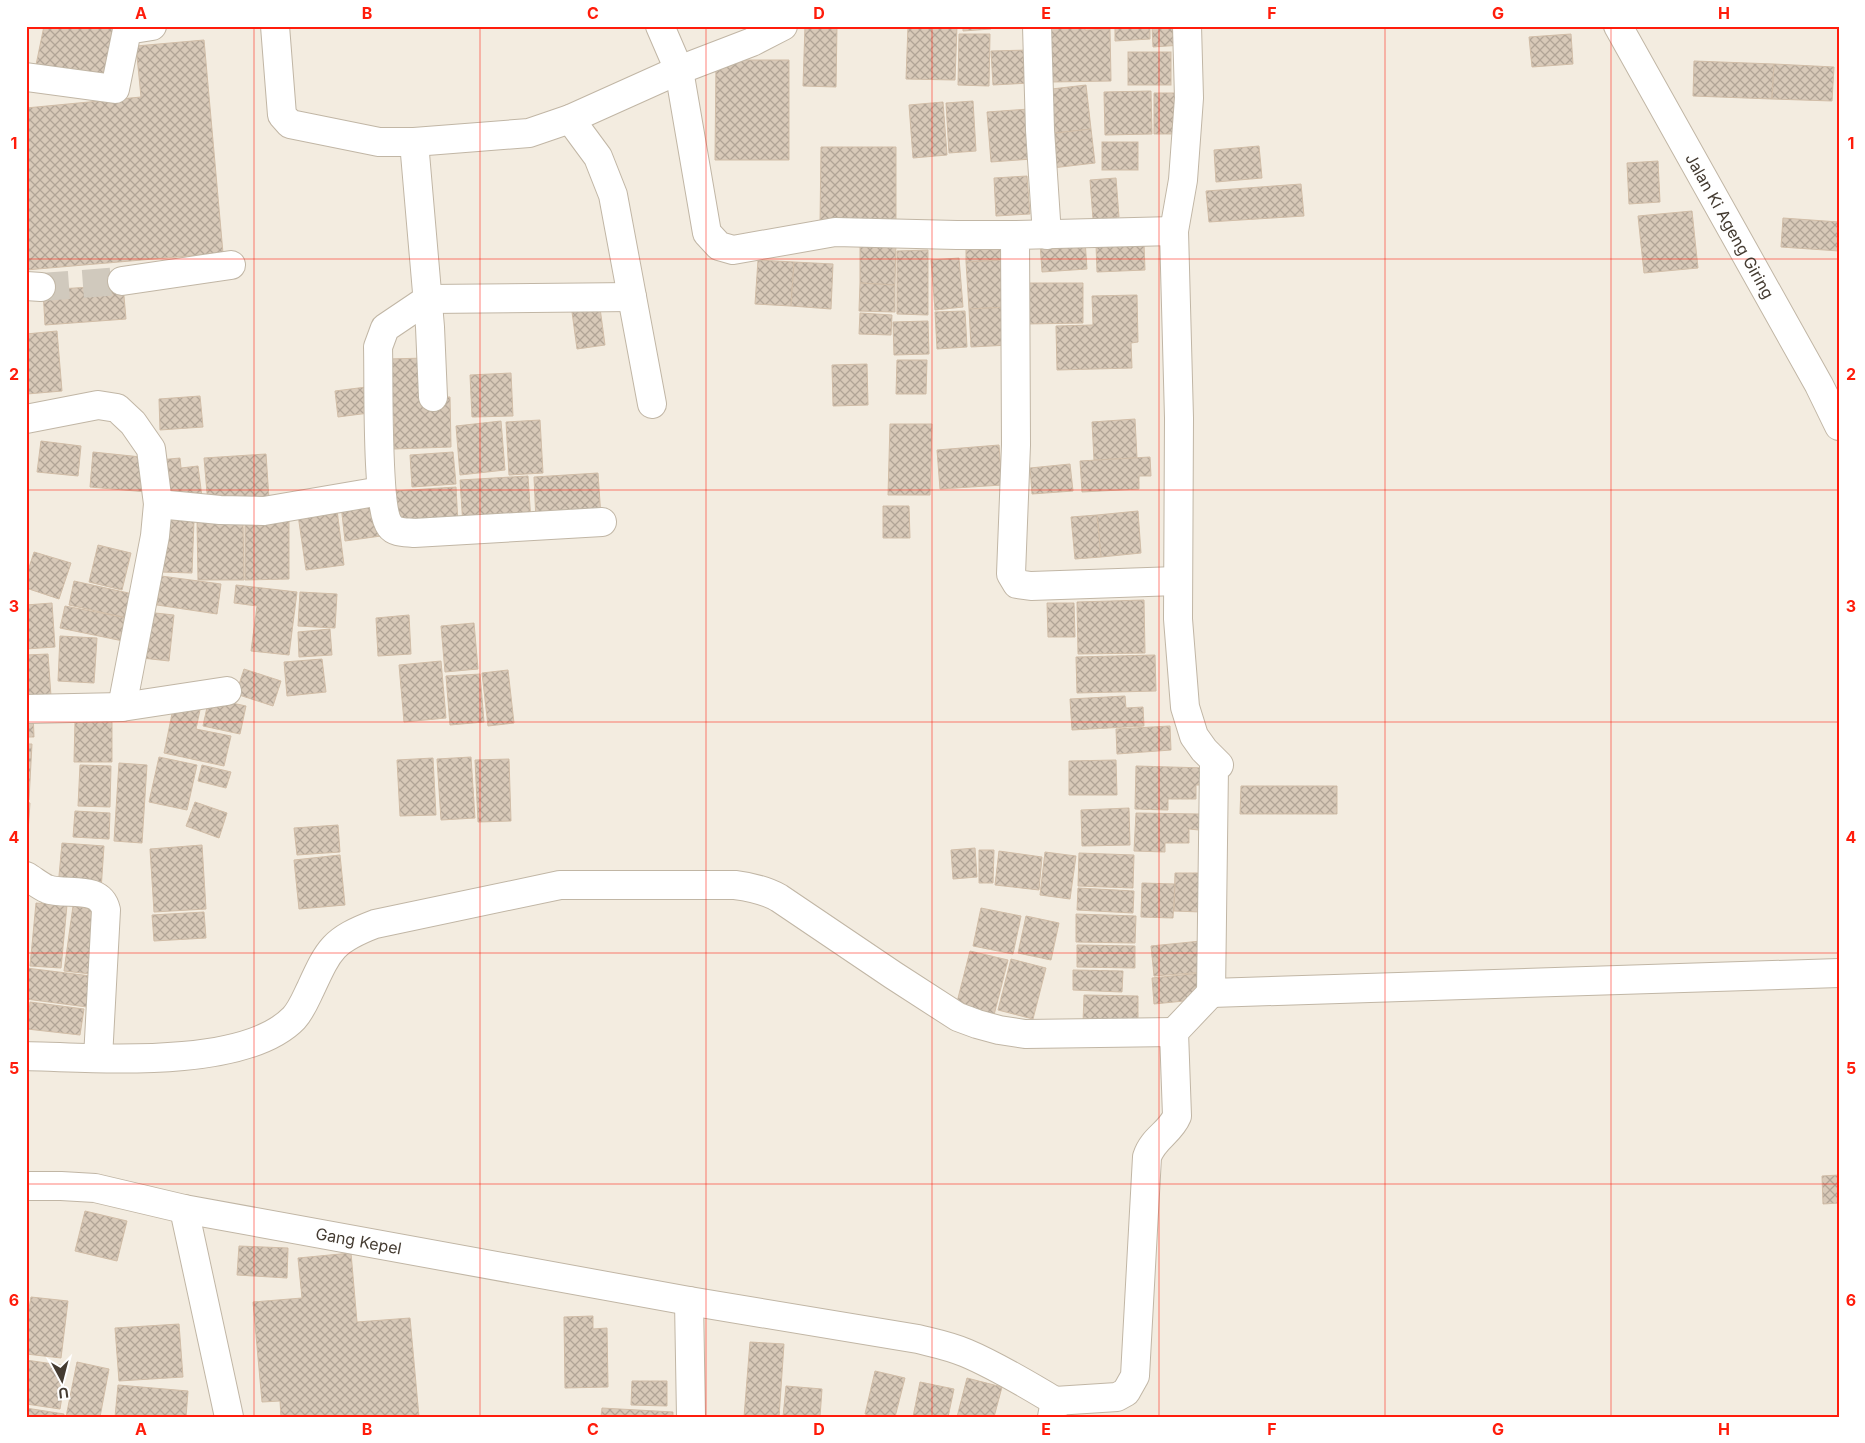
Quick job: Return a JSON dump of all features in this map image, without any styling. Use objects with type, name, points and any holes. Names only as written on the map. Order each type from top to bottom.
[{"type":"street","points":[[26,77],[115,89],[127,30],[152,26]]},
{"type":"street","points":[[275,26],[282,115],[290,124],[379,142],[414,142],[529,132],[570,120],[679,70],[752,42],[782,26]]},
{"type":"street","points":[[660,26],[679,70],[707,233],[719,246],[733,250],[835,232],[1048,235],[1174,231]]},
{"type":"street","points":[[1037,26],[1040,130],[1048,235]]},
{"type":"street","points":[[26,1056],[98,1058],[203,1055],[239,1047],[268,1036],[295,1017],[304,1003],[326,955],[338,942],[353,933],[375,924],[560,885],[734,885],[751,887],[780,898],[958,1017],[977,1024],[1025,1034],[1174,1032],[1211,994],[1214,767],[1219,765],[1204,750],[1194,736],[1185,707],[1178,619],[1178,418],[1174,231],[1183,180],[1188,116],[1187,26]]},
{"type":"street","name":"Jalan Ki Ageng Giring","points":[[1618,26],[1814,377],[1839,426]]},
{"type":"street","points":[[570,120],[598,157],[613,196],[652,404]]},
{"type":"street","points":[[414,142],[428,299],[433,397]]},
{"type":"street","points":[[1015,235],[1016,445],[1011,574],[1017,584],[1032,586],[1177,581]]},
{"type":"street","points":[[122,281],[231,265]]},
{"type":"street","points":[[602,522],[414,533],[398,532],[391,528],[386,521],[381,491],[378,348],[385,328],[428,299],[632,297]]},
{"type":"street","points":[[26,419],[98,405],[117,408],[132,423],[151,449],[158,504],[155,536],[122,707]]},
{"type":"street","points":[[158,504],[220,510],[264,510],[381,491]]},
{"type":"street","points":[[26,709],[122,707],[227,691]]},
{"type":"street","points":[[26,876],[47,889],[97,895],[104,901],[106,910],[98,1058]]},
{"type":"street","points":[[1211,994],[1839,973]]},
{"type":"street","points":[[1054,1409],[1117,1397],[1126,1392],[1135,1376],[1146,1164],[1154,1143],[1178,1116],[1174,1032]]},
{"type":"street","name":"Gang Kepel","points":[[26,1186],[95,1188],[184,1209],[689,1300],[918,1339],[945,1345],[994,1366],[1054,1409]]},
{"type":"street","points":[[184,1209],[229,1417]]},
{"type":"street","points":[[689,1300],[691,1417]]},
{"type":"building","points":[[44,26],[118,26],[106,80],[36,65]]},
{"type":"building","points":[[805,26],[837,26],[836,87],[803,86]]},
{"type":"building","points":[[908,26],[957,26],[955,80],[906,79]]},
{"type":"building","points":[[963,26],[991,26],[991,29],[963,31]]},
{"type":"building","points":[[1049,26],[1085,26],[1085,30],[1110,29],[1111,81],[1051,82]]},
{"type":"building","points":[[1115,26],[1150,26],[1150,39],[1115,41]]},
{"type":"building","points":[[1152,26],[1181,26],[1182,45],[1153,47]]},
{"type":"building","points":[[959,34],[990,34],[989,86],[958,85]]},
{"type":"building","points":[[1571,34],[1573,64],[1532,67],[1529,37]]},
{"type":"building","points":[[204,40],[223,253],[26,270],[26,108],[141,97],[136,46]]},
{"type":"building","points":[[1029,50],[1031,83],[993,85],[991,51]]},
{"type":"building","points":[[1128,52],[1171,52],[1171,85],[1128,85]]},
{"type":"building","points":[[716,60],[789,60],[789,160],[715,160]]},
{"type":"building","points":[[1694,61],[1774,64],[1772,99],[1693,96]]},
{"type":"building","points":[[1774,64],[1834,67],[1832,101],[1772,99]]},
{"type":"building","points":[[1086,85],[1091,129],[1047,134],[1043,90]]},
{"type":"building","points":[[1151,91],[1152,134],[1105,135],[1104,92]]},
{"type":"building","points":[[1154,93],[1178,93],[1179,134],[1154,134]]},
{"type":"building","points":[[973,101],[976,151],[949,153],[946,103]]},
{"type":"building","points":[[943,102],[947,155],[913,158],[909,105]]},
{"type":"building","points":[[1029,109],[1032,159],[991,162],[987,112]]},
{"type":"building","points":[[1091,129],[1095,163],[1052,168],[1047,134]]},
{"type":"building","points":[[1102,142],[1138,142],[1138,170],[1102,170]]},
{"type":"building","points":[[1259,146],[1262,178],[1216,182],[1214,150]]},
{"type":"building","points":[[821,147],[896,147],[896,225],[820,225]]},
{"type":"building","points":[[1658,161],[1660,202],[1629,204],[1627,163]]},
{"type":"building","points":[[1027,176],[1030,214],[996,216],[994,178]]},
{"type":"building","points":[[1116,178],[1119,217],[1093,219],[1090,180]]},
{"type":"building","points":[[1301,184],[1304,216],[1209,222],[1206,191]]},
{"type":"building","points":[[1692,211],[1698,268],[1644,273],[1638,216]]},
{"type":"building","points":[[1783,218],[1839,222],[1839,251],[1781,247]]},
{"type":"building","points":[[1085,240],[1087,269],[1042,272],[1040,243]]},
{"type":"building","points":[[1004,241],[1005,260],[966,262],[966,243]]},
{"type":"building","points":[[860,242],[896,242],[895,285],[860,283]]},
{"type":"building","points":[[1144,243],[1145,270],[1097,272],[1096,244]]},
{"type":"building","points":[[928,250],[928,315],[897,314],[897,251]]},
{"type":"building","points":[[959,258],[963,307],[935,310],[931,260]]},
{"type":"building","points":[[758,260],[794,262],[791,306],[755,304]]},
{"type":"building","points":[[1005,260],[1008,307],[969,309],[966,262]]},
{"type":"building","points":[[794,262],[833,264],[831,309],[791,306]]},
{"type":"building","points":[[860,283],[895,285],[895,312],[859,311]]},
{"type":"building","points":[[1026,283],[1083,283],[1083,323],[1027,324]]},
{"type":"building","points":[[123,285],[126,319],[45,325],[43,290]]},
{"type":"building","points":[[1137,295],[1138,342],[1131,343],[1132,368],[1057,370],[1056,326],[1093,325],[1092,296]]},
{"type":"building","points":[[1008,307],[1010,345],[971,347],[969,309]]},
{"type":"building","points":[[600,308],[605,345],[577,349],[572,312]]},
{"type":"building","points":[[965,311],[967,347],[937,349],[935,312]]},
{"type":"building","points":[[860,313],[892,315],[891,335],[859,334]]},
{"type":"building","points":[[928,321],[929,354],[894,355],[893,322]]},
{"type":"building","points":[[57,331],[62,391],[27,394],[26,334]]},
{"type":"building","points":[[427,358],[428,397],[450,397],[451,447],[394,449],[394,416],[389,416],[387,359]]},
{"type":"building","points":[[897,360],[927,360],[926,394],[896,394]]},
{"type":"building","points":[[867,364],[868,405],[833,406],[832,365]]},
{"type":"building","points":[[511,373],[513,416],[472,417],[470,375]]},
{"type":"building","points":[[374,386],[377,412],[338,417],[335,391]]},
{"type":"building","points":[[200,396],[203,427],[160,430],[159,399]]},
{"type":"building","points":[[1135,419],[1137,458],[1094,460],[1092,422]]},
{"type":"building","points":[[540,420],[543,473],[509,475],[506,422]]},
{"type":"building","points":[[501,421],[505,470],[460,475],[456,426]]},
{"type":"building","points":[[890,424],[932,424],[930,495],[888,495]]},
{"type":"building","points":[[41,441],[81,446],[78,476],[37,472]]},
{"type":"building","points":[[999,445],[1002,485],[940,489],[937,450]]},
{"type":"building","points":[[93,452],[151,458],[147,492],[90,487]]},
{"type":"building","points":[[453,452],[456,484],[412,487],[410,455]]},
{"type":"building","points":[[266,454],[269,499],[208,504],[204,458]]},
{"type":"building","points":[[1150,457],[1151,476],[1139,476],[1139,489],[1082,492],[1080,461]]},
{"type":"building","points":[[180,458],[181,468],[198,466],[202,497],[163,494],[159,460]]},
{"type":"building","points":[[1070,464],[1073,491],[1032,494],[1030,468]]},
{"type":"building","points":[[598,473],[601,517],[536,521],[534,477]]},
{"type":"building","points":[[528,476],[531,522],[463,526],[460,480]]},
{"type":"building","points":[[456,487],[458,524],[396,527],[394,491]]},
{"type":"building","points":[[377,501],[381,536],[345,541],[341,505]]},
{"type":"building","points":[[883,506],[909,506],[910,538],[883,538]]},
{"type":"building","points":[[337,510],[344,565],[306,570],[298,515]]},
{"type":"building","points":[[1138,511],[1141,553],[1101,557],[1097,515]]},
{"type":"building","points":[[1097,515],[1101,557],[1075,559],[1071,517]]},
{"type":"building","points":[[243,519],[244,580],[198,580],[197,520]]},
{"type":"building","points":[[163,520],[194,521],[192,573],[161,572]]},
{"type":"building","points":[[289,520],[289,579],[245,580],[245,521]]},
{"type":"building","points":[[98,545],[131,553],[122,590],[89,582]]},
{"type":"building","points":[[34,552],[71,563],[59,599],[26,588],[26,577]]},
{"type":"building","points":[[161,576],[221,584],[217,614],[157,605]]},
{"type":"building","points":[[74,581],[133,594],[127,618],[69,605]]},
{"type":"building","points":[[236,585],[297,592],[289,655],[251,651],[257,606],[234,603]]},
{"type":"building","points":[[300,592],[337,594],[335,628],[298,626]]},
{"type":"building","points":[[1144,600],[1145,653],[1078,654],[1077,602]]},
{"type":"building","points":[[52,603],[55,647],[26,649],[26,605]]},
{"type":"building","points":[[1047,603],[1074,603],[1075,637],[1048,637]]},
{"type":"building","points":[[65,606],[127,618],[123,641],[60,628]]},
{"type":"building","points":[[146,612],[174,615],[169,661],[142,658]]},
{"type":"building","points":[[409,615],[411,654],[378,656],[376,618]]},
{"type":"building","points":[[474,623],[478,669],[445,672],[441,626]]},
{"type":"building","points":[[330,629],[332,655],[299,657],[298,632]]},
{"type":"building","points":[[60,636],[97,638],[94,683],[58,681]]},
{"type":"building","points":[[48,654],[51,696],[26,698],[26,655]]},
{"type":"building","points":[[1155,655],[1156,691],[1077,693],[1076,657]]},
{"type":"building","points":[[322,659],[326,692],[287,696],[284,662]]},
{"type":"building","points":[[441,661],[446,718],[404,722],[399,665]]},
{"type":"building","points":[[244,669],[281,681],[273,706],[236,694]]},
{"type":"building","points":[[508,670],[514,723],[488,726],[482,673]]},
{"type":"building","points":[[480,674],[484,722],[450,725],[446,676]]},
{"type":"building","points":[[1125,696],[1126,708],[1143,707],[1144,726],[1072,730],[1070,699]]},
{"type":"building","points":[[209,698],[246,706],[240,734],[203,726]]},
{"type":"building","points":[[175,699],[201,705],[196,729],[231,736],[224,766],[164,753]]},
{"type":"building","points":[[26,712],[33,712],[34,737],[26,737]]},
{"type":"building","points":[[75,721],[112,721],[112,762],[74,762]]},
{"type":"building","points":[[1170,726],[1171,750],[1117,754],[1116,729]]},
{"type":"building","points":[[26,744],[32,744],[29,800],[26,800]]},
{"type":"building","points":[[159,757],[197,765],[187,810],[149,802]]},
{"type":"building","points":[[471,757],[475,818],[441,820],[437,759]]},
{"type":"building","points":[[433,758],[436,815],[400,816],[397,760]]},
{"type":"building","points":[[509,759],[511,821],[478,822],[475,760]]},
{"type":"building","points":[[1116,760],[1117,795],[1069,795],[1069,761]]},
{"type":"building","points":[[119,763],[147,765],[142,843],[114,841]]},
{"type":"building","points":[[80,765],[111,766],[110,807],[78,806]]},
{"type":"building","points":[[202,765],[231,772],[226,788],[198,781]]},
{"type":"building","points":[[1136,766],[1206,768],[1205,785],[1196,785],[1196,799],[1168,799],[1168,810],[1135,809]]},
{"type":"building","points":[[1241,786],[1337,786],[1337,814],[1240,814]]},
{"type":"building","points":[[26,802],[30,803],[28,832],[26,832]]},
{"type":"building","points":[[195,802],[227,813],[219,838],[186,826]]},
{"type":"building","points":[[1129,808],[1130,845],[1082,846],[1081,810]]},
{"type":"building","points":[[75,811],[110,813],[109,839],[73,837]]},
{"type":"building","points":[[1136,813],[1200,814],[1199,830],[1189,829],[1189,843],[1165,843],[1165,852],[1134,851]]},
{"type":"building","points":[[338,825],[340,852],[297,855],[294,828]]},
{"type":"building","points":[[62,843],[104,846],[101,890],[58,887]]},
{"type":"building","points":[[202,845],[206,909],[154,912],[150,849]]},
{"type":"building","points":[[975,848],[977,877],[953,879],[951,850]]},
{"type":"building","points":[[979,850],[994,850],[993,883],[979,883]]},
{"type":"building","points":[[999,851],[1042,857],[1039,890],[995,885]]},
{"type":"building","points":[[1045,852],[1076,856],[1070,899],[1040,895]]},
{"type":"building","points":[[1079,853],[1134,855],[1133,888],[1078,886]]},
{"type":"building","points":[[340,855],[345,905],[299,909],[294,860]]},
{"type":"building","points":[[1175,873],[1202,873],[1201,912],[1174,911]]},
{"type":"building","points":[[1142,883],[1175,884],[1173,918],[1141,917]]},
{"type":"building","points":[[1078,888],[1134,891],[1133,913],[1077,910]]},
{"type":"building","points":[[36,903],[67,905],[61,968],[30,966]]},
{"type":"building","points":[[73,906],[99,910],[91,974],[64,971]]},
{"type":"building","points":[[981,908],[1021,916],[1013,954],[973,946]]},
{"type":"building","points":[[204,912],[206,938],[154,941],[152,915]]},
{"type":"building","points":[[1076,914],[1136,916],[1135,943],[1076,942]]},
{"type":"building","points":[[1026,916],[1059,923],[1051,960],[1018,953]]},
{"type":"building","points":[[1201,941],[1205,972],[1154,976],[1151,946]]},
{"type":"building","points":[[1077,945],[1135,946],[1135,968],[1077,967]]},
{"type":"building","points":[[970,951],[1008,960],[994,1015],[956,1006]]},
{"type":"building","points":[[1011,959],[1046,968],[1033,1019],[998,1010]]},
{"type":"building","points":[[26,968],[91,976],[87,1007],[26,999]]},
{"type":"building","points":[[1073,970],[1123,971],[1122,992],[1073,990]]},
{"type":"building","points":[[1201,973],[1204,999],[1154,1004],[1152,978]]},
{"type":"building","points":[[1084,995],[1138,996],[1138,1023],[1083,1022]]},
{"type":"building","points":[[30,1002],[84,1009],[80,1035],[27,1029]]},
{"type":"building","points":[[1839,1175],[1839,1203],[1823,1204],[1822,1176]]},
{"type":"building","points":[[85,1211],[127,1221],[117,1261],[75,1251]]},
{"type":"building","points":[[239,1246],[288,1248],[287,1278],[237,1275]]},
{"type":"building","points":[[351,1253],[357,1322],[410,1318],[419,1417],[281,1417],[280,1401],[262,1402],[253,1302],[302,1298],[298,1258]]},
{"type":"building","points":[[31,1297],[68,1301],[61,1358],[26,1354],[26,1325]]},
{"type":"building","points":[[593,1316],[593,1329],[607,1328],[608,1387],[565,1388],[564,1317]]},
{"type":"building","points":[[179,1324],[183,1377],[119,1381],[115,1328]]},
{"type":"building","points":[[750,1342],[784,1344],[779,1417],[744,1417]]},
{"type":"building","points":[[26,1360],[67,1366],[60,1409],[26,1404]]},
{"type":"building","points":[[77,1362],[109,1369],[100,1417],[66,1417]]},
{"type":"building","points":[[875,1371],[905,1378],[895,1417],[876,1417],[865,1414]]},
{"type":"building","points":[[967,1378],[1002,1387],[994,1417],[957,1417]]},
{"type":"building","points":[[632,1381],[667,1381],[667,1406],[631,1405]]},
{"type":"building","points":[[920,1382],[954,1389],[948,1417],[913,1417]]},
{"type":"building","points":[[118,1385],[188,1391],[186,1417],[115,1417]]},
{"type":"building","points":[[786,1386],[822,1389],[820,1417],[783,1417]]},
{"type":"building","points":[[26,1408],[64,1414],[64,1417],[26,1417]]},
{"type":"building","points":[[602,1408],[673,1412],[673,1417],[601,1417]]},
{"type":"tunnel","points":[[41,287],[122,281]]}]
